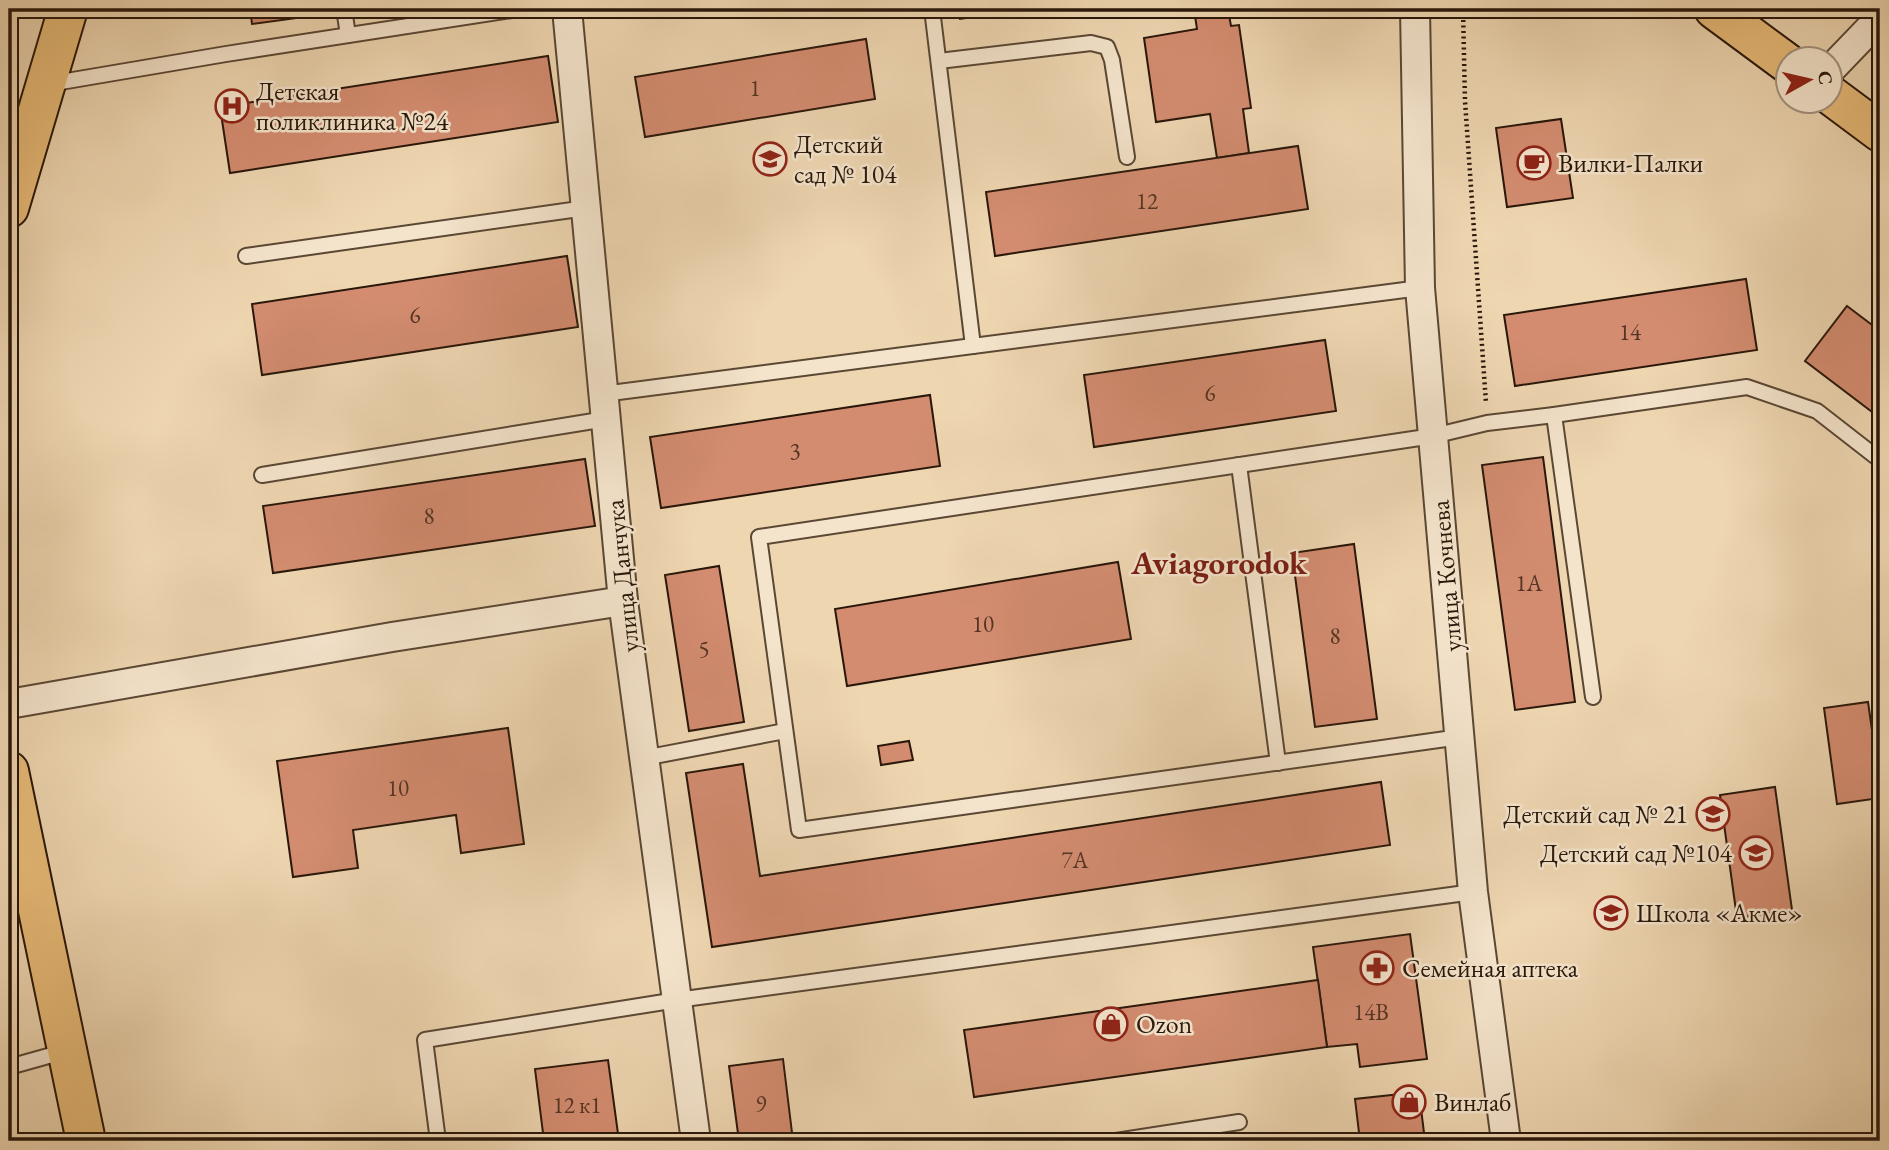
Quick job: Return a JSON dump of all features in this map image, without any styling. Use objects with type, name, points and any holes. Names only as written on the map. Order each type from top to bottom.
[{"type":"main road","points":[[9,208],[68,9]]},
{"type":"main road","points":[[1714,9],[1773,53]]},
{"type":"main road","points":[[1843,104],[1880,132]]},
{"type":"main road","points":[[9,771],[86,1141]]},
{"type":"street","name":"улица Данчука","points":[[567,9],[623,601],[696,1141]]},
{"type":"street","name":"улица Кочнева","points":[[1415,9],[1420,288],[1474,892],[1506,1141]]},
{"type":"street","points":[[1843,56],[1880,18]]},
{"type":"street","points":[[9,705],[391,637],[623,601]]},
{"type":"lane","points":[[344,9],[348,35]]},
{"type":"lane","points":[[46,84],[518,9]]},
{"type":"lane","points":[[932,9],[973,346]]},
{"type":"lane","points":[[939,61],[1091,43],[1107,47],[1112,60],[1127,157]]},
{"type":"lane","points":[[246,256],[586,208]]},
{"type":"lane","points":[[262,475],[604,406],[973,346],[1420,288]]},
{"type":"lane","points":[[1460,737],[799,830],[759,537],[1433,436],[1487,423],[1747,387],[1817,411],[1880,460]]},
{"type":"lane","points":[[1554,415],[1594,697]]},
{"type":"lane","points":[[1239,466],[1278,763]]},
{"type":"lane","points":[[644,758],[785,731]]},
{"type":"lane","points":[[438,1141],[425,1040],[677,1000],[1474,892]]},
{"type":"lane","points":[[9,1067],[67,1050]]},
{"type":"lane","points":[[1116,1141],[1239,1122]]},
{"type":"path","points":[[1463,9],[1465,101],[1487,423]]},
{"type":"building","points":[[250,9],[311,9],[312,16],[252,24]]},
{"type":"building","points":[[958,9],[1031,9],[960,19]]},
{"type":"building","points":[[1194,9],[1228,9],[1231,26],[1239,25],[1251,108],[1243,109],[1249,153],[1217,158],[1210,114],[1156,122],[1144,38],[1197,29]]},
{"type":"building","points":[[866,39],[875,99],[645,137],[635,77]]},
{"type":"building","points":[[548,56],[558,122],[230,173],[220,107]]},
{"type":"building","name":"Вилки-Палки","points":[[1561,119],[1573,198],[1507,207],[1496,128]]},
{"type":"building","points":[[1298,146],[1308,209],[995,256],[986,192]]},
{"type":"building","points":[[567,256],[578,327],[262,375],[252,304]]},
{"type":"building","points":[[1746,279],[1757,350],[1515,386],[1504,315]]},
{"type":"building","points":[[1847,306],[1880,331],[1880,418],[1805,361]]},
{"type":"building","points":[[1325,340],[1336,411],[1094,447],[1084,375]]},
{"type":"building","points":[[930,395],[940,466],[661,508],[650,437]]},
{"type":"building","points":[[1543,457],[1575,702],[1515,710],[1482,465]]},
{"type":"building","points":[[585,459],[595,526],[273,573],[263,506]]},
{"type":"building","points":[[1354,544],[1377,719],[1315,727],[1292,553]]},
{"type":"building","points":[[1118,562],[1131,639],[847,686],[835,609]]},
{"type":"building","points":[[719,566],[744,722],[689,731],[665,575]]},
{"type":"building","points":[[1868,702],[1880,798],[1837,804],[1824,708]]},
{"type":"building","points":[[508,728],[524,844],[461,853],[456,815],[353,830],[358,868],[293,877],[277,761]]},
{"type":"building","points":[[909,741],[913,760],[881,765],[878,746]]},
{"type":"building","points":[[743,764],[760,876],[1381,782],[1390,845],[712,947],[686,773]]},
{"type":"building","name":"Детский сад №104","points":[[1775,787],[1792,910],[1737,918],[1720,795]]},
{"type":"building","points":[[1410,934],[1427,1059],[1360,1067],[1357,1044],[1327,1047],[1313,947]]},
{"type":"building","points":[[1318,980],[1327,1047],[974,1097],[964,1030]]},
{"type":"building","points":[[783,1059],[793,1141],[739,1141],[729,1066]]},
{"type":"building","points":[[608,1060],[619,1141],[544,1141],[535,1069]]},
{"type":"building","points":[[1419,1092],[1425,1141],[1360,1141],[1355,1099]]},
{"type":"place","name":"Детская поликлиника №24","points":[[232,106]]},
{"type":"place","name":"Детский сад № 104","points":[[770,159]]},
{"type":"place","name":"Вилки-Палки","points":[[1534,163]]},
{"type":"place","name":"Детский сад № 21","points":[[1713,814]]},
{"type":"place","name":"Детский сад №104","points":[[1756,853]]},
{"type":"place","name":"Школа «Акме»","points":[[1611,913]]},
{"type":"place","name":"Семейная аптека","points":[[1377,968]]},
{"type":"place","name":"Ozon","points":[[1111,1024]]},
{"type":"place","name":"Винлаб","points":[[1409,1102]]},
{"type":"district","name":"Aviagorodok","points":[[1219,562]]}]
